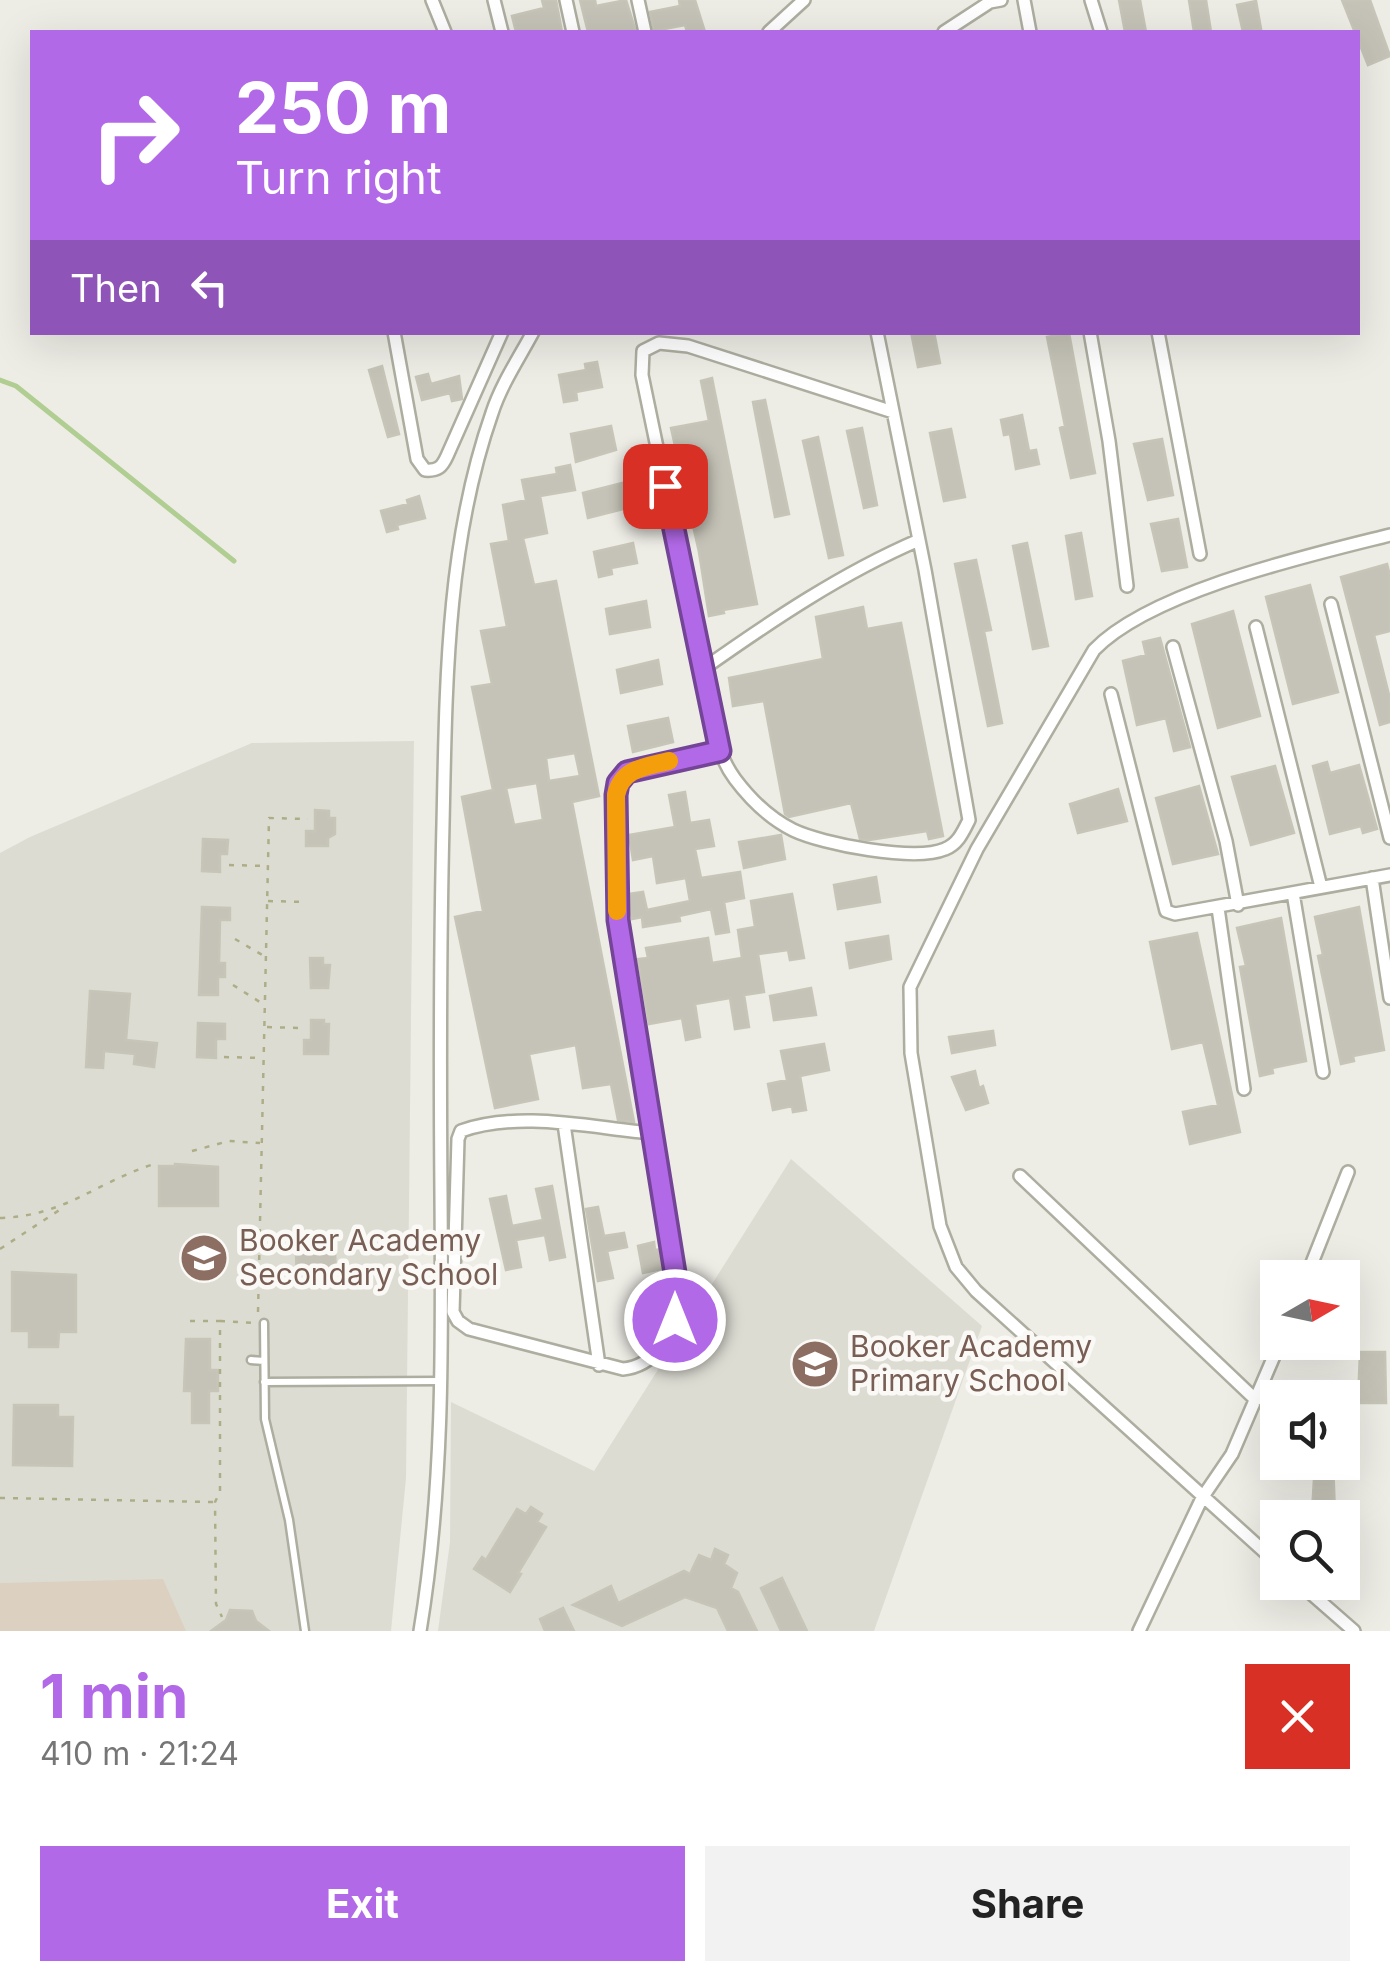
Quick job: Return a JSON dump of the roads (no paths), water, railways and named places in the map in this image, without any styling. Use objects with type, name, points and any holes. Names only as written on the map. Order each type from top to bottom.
[{"type":"street","points":[[432,0],[443,30]]},
{"type":"street","points":[[494,0],[502,30]]},
{"type":"street","points":[[566,0],[573,30]]},
{"type":"street","points":[[638,0],[645,30]]},
{"type":"street","points":[[771,30],[804,0]]},
{"type":"street","points":[[947,30],[990,2],[1001,0]]},
{"type":"street","points":[[1024,0],[1030,30]]},
{"type":"street","points":[[1091,0],[1100,30]]},
{"type":"street","points":[[395,335],[417,459],[425,470],[442,466],[501,335]]},
{"type":"street","points":[[420,1631],[434,1520],[440,1380],[439,982],[450,614],[464,517],[477,461],[493,409],[532,335]]},
{"type":"street","points":[[878,335],[893,412],[918,540],[968,802],[969,820],[961,837],[944,850],[888,852],[815,840],[789,828],[745,792],[720,751],[642,376],[643,351],[659,342],[688,346],[893,412]]},
{"type":"street","points":[[1091,335],[1109,441],[1127,586]]},
{"type":"street","points":[[1159,335],[1200,554]]},
{"type":"street","points":[[1260,1548],[976,1290],[956,1267],[934,1200],[911,1053],[910,987],[977,850],[1080,672],[1107,636],[1126,623],[1180,599],[1294,560],[1390,535]]},
{"type":"street","points":[[703,668],[864,566],[918,540]]},
{"type":"street","points":[[1331,604],[1390,838]]},
{"type":"street","points":[[1256,627],[1322,887]]},
{"type":"street","points":[[1173,648],[1226,842],[1238,905]]},
{"type":"street","points":[[1111,694],[1166,912],[1238,905],[1390,874]]},
{"type":"street","points":[[652,1134],[511,1122],[460,1133],[453,1312],[458,1322],[624,1369],[640,1367],[667,1338],[680,1304],[652,1134],[619,935],[616,795],[618,783],[627,772],[720,751]]},
{"type":"street","points":[[1372,878],[1390,998]]},
{"type":"street","points":[[1293,893],[1323,1072]]},
{"type":"street","points":[[1218,908],[1244,1089]]},
{"type":"street","points":[[564,1124],[599,1365]]},
{"type":"street","points":[[1313,1260],[1348,1172]]},
{"type":"street","points":[[1020,1176],[1256,1400]]},
{"type":"street","points":[[1139,1631],[1202,1498],[1232,1454],[1273,1360]]},
{"type":"street","points":[[1319,1600],[1354,1631]]},
{"type":"lane","points":[[264,1323],[265,1419],[289,1520],[304,1631]]},
{"type":"lane","points":[[251,1360],[264,1360]]},
{"type":"lane","points":[[264,1382],[440,1380]]},
{"type":"waterway","points":[[0,380],[16,386],[234,561]]},
{"type":"place","name":"Booker Academy Secondary School","points":[[204,1258]]},
{"type":"place","name":"Booker Academy Primary School","points":[[815,1364]]}]
